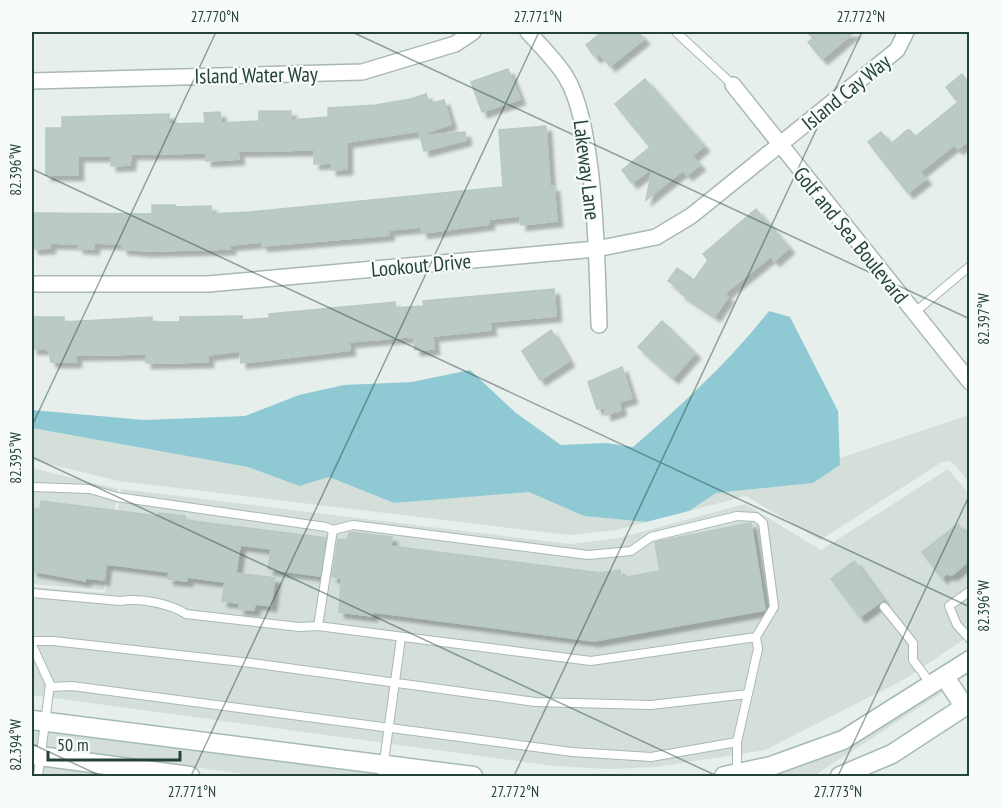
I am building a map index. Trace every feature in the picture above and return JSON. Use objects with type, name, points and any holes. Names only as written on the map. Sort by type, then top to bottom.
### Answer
[{"type":"main road","points":[[731,775],[771,766],[843,740],[969,660]]},
{"type":"main road","points":[[840,777],[892,754],[968,707],[938,681]]},
{"type":"main road","points":[[38,721],[382,771],[473,777]]},
{"type":"main road","points":[[36,755],[190,777]]},
{"type":"street","name":"Island Water Way","points":[[32,81],[362,72],[455,44],[473,32]]},
{"type":"street","name":"Lakeway Lane","points":[[528,32],[566,78],[578,107],[586,144],[596,249],[599,325]]},
{"type":"street","name":"Island Cay Way","points":[[780,146],[897,50],[906,32]]},
{"type":"street","name":"Golf and Sea Boulevard","points":[[733,85],[969,382]]},
{"type":"street","name":"Lookout Drive","points":[[32,284],[208,284],[596,249],[656,237],[691,216],[780,146]]},
{"type":"lane","points":[[676,32],[733,85]]},
{"type":"lane","points":[[914,313],[969,266]]},
{"type":"lane","points":[[32,487],[90,489],[117,497],[326,527],[333,530],[353,525],[588,555],[631,551],[651,537],[678,529],[738,516],[756,517],[764,523],[774,607],[772,614],[756,637],[758,649],[731,775]]},
{"type":"lane","points":[[318,626],[333,530]]},
{"type":"lane","points":[[969,591],[949,606],[957,625],[969,639]]},
{"type":"lane","points":[[32,593],[120,602],[129,600],[176,608],[186,614],[299,627],[318,626],[591,661],[756,637]]},
{"type":"lane","points":[[884,607],[913,644],[913,660],[938,681]]},
{"type":"lane","points":[[382,771],[401,638]]},
{"type":"lane","points":[[38,777],[36,755],[38,721],[50,687],[32,643],[179,654],[535,702],[593,706],[651,705],[747,694]]},
{"type":"lane","points":[[50,687],[72,686],[572,752],[651,757],[737,742]]},
{"type":"shaded area","points":[[969,415],[969,482],[954,464],[949,461],[942,462],[820,540],[746,496],[689,511],[716,493],[813,483],[840,465],[840,458]]},
{"type":"shaded area","points":[[32,428],[248,467],[298,486],[329,477],[394,503],[529,491],[584,516],[646,522],[617,530],[569,535],[119,481],[32,460]]},
{"type":"shaded area","points":[[32,468],[118,489],[104,590],[32,584]]},
{"type":"shaded area","points":[[948,469],[969,494],[969,636],[905,679],[765,750],[656,767],[610,769],[554,766],[32,695],[32,587],[105,593],[121,489],[570,544],[619,538],[745,504],[821,550]]},
{"type":"shaded area","points":[[942,690],[943,692],[815,775],[768,776],[847,749]]},
{"type":"shaded area","points":[[32,729],[394,776],[259,776],[32,745]]},
{"type":"shaded area","points":[[32,764],[83,772],[118,776],[32,776]]},
{"type":"water","points":[[769,311],[790,317],[838,411],[840,465],[813,483],[716,493],[689,511],[646,522],[584,516],[529,492],[394,503],[329,477],[299,486],[248,467],[32,428],[32,410],[144,420],[245,416],[299,395],[344,385],[412,382],[470,370],[516,413],[561,445],[606,443],[633,447],[738,348]]},
{"type":"building","points":[[602,32],[638,32],[644,39],[610,66],[600,54],[595,57],[586,45]]},
{"type":"building","points":[[807,32],[854,32],[822,59],[808,42],[813,38]]},
{"type":"building","points":[[508,69],[520,99],[482,112],[471,82]]},
{"type":"building","points":[[962,74],[969,84],[969,140],[958,149],[954,145],[920,172],[926,179],[908,193],[868,142],[881,132],[891,144],[907,130],[910,130],[915,137],[958,102],[946,87]]},
{"type":"building","points":[[645,79],[704,146],[692,156],[700,165],[687,175],[683,170],[646,200],[652,168],[632,183],[622,170],[650,147],[615,104]]},
{"type":"building","points":[[426,94],[429,104],[444,100],[451,124],[420,135],[419,131],[347,142],[347,169],[331,170],[331,163],[314,164],[314,150],[238,151],[239,159],[206,161],[206,153],[131,154],[130,165],[111,166],[111,156],[78,156],[78,175],[46,175],[46,128],[62,128],[62,117],[169,114],[169,124],[205,123],[204,113],[220,112],[221,123],[259,121],[259,111],[291,111],[291,120],[328,117],[328,108],[376,105]]},
{"type":"building","points":[[546,126],[550,187],[554,186],[557,221],[521,225],[520,216],[489,219],[489,224],[422,233],[421,227],[388,230],[389,235],[262,246],[262,242],[230,245],[230,249],[147,251],[122,249],[122,244],[94,243],[94,249],[78,248],[78,244],[50,243],[50,248],[34,249],[32,246],[32,213],[152,214],[152,205],[211,206],[211,214],[250,212],[503,187],[499,130]]},
{"type":"building","points":[[465,132],[466,140],[424,151],[420,136]]},
{"type":"building","points":[[756,209],[789,248],[774,261],[771,256],[724,294],[728,297],[715,316],[680,293],[682,290],[668,281],[677,268],[694,280],[708,260],[703,254]]},
{"type":"building","points":[[554,289],[556,316],[490,322],[491,330],[433,336],[434,349],[415,350],[414,338],[406,337],[349,342],[350,350],[241,363],[240,351],[208,355],[208,362],[146,363],[146,354],[76,355],[76,362],[51,362],[48,349],[32,349],[32,317],[64,317],[64,322],[152,317],[152,322],[180,322],[180,317],[242,316],[242,320],[269,318],[269,314],[395,302],[396,308],[424,306],[423,301]]},
{"type":"building","points":[[662,321],[695,353],[673,378],[638,347]]},
{"type":"building","points":[[551,330],[569,361],[540,380],[522,351]]},
{"type":"building","points":[[622,367],[632,398],[619,402],[621,410],[606,415],[604,407],[597,409],[588,382]]},
{"type":"building","points":[[41,501],[158,516],[159,513],[185,516],[185,520],[326,538],[320,576],[268,569],[271,549],[240,545],[236,573],[275,578],[271,606],[255,604],[254,610],[239,609],[239,603],[222,601],[225,582],[187,577],[187,581],[168,579],[169,572],[106,564],[104,580],[86,578],[85,581],[32,571],[32,508],[40,509]]},
{"type":"building","points":[[751,523],[765,610],[594,641],[373,612],[372,616],[339,612],[341,578],[332,577],[338,539],[346,540],[350,532],[392,537],[391,546],[601,573],[620,570],[621,578],[660,571],[655,542]]},
{"type":"building","points":[[958,524],[969,539],[969,561],[952,575],[946,574],[942,578],[922,552]]},
{"type":"building","points":[[854,561],[883,600],[860,617],[831,579]]}]
